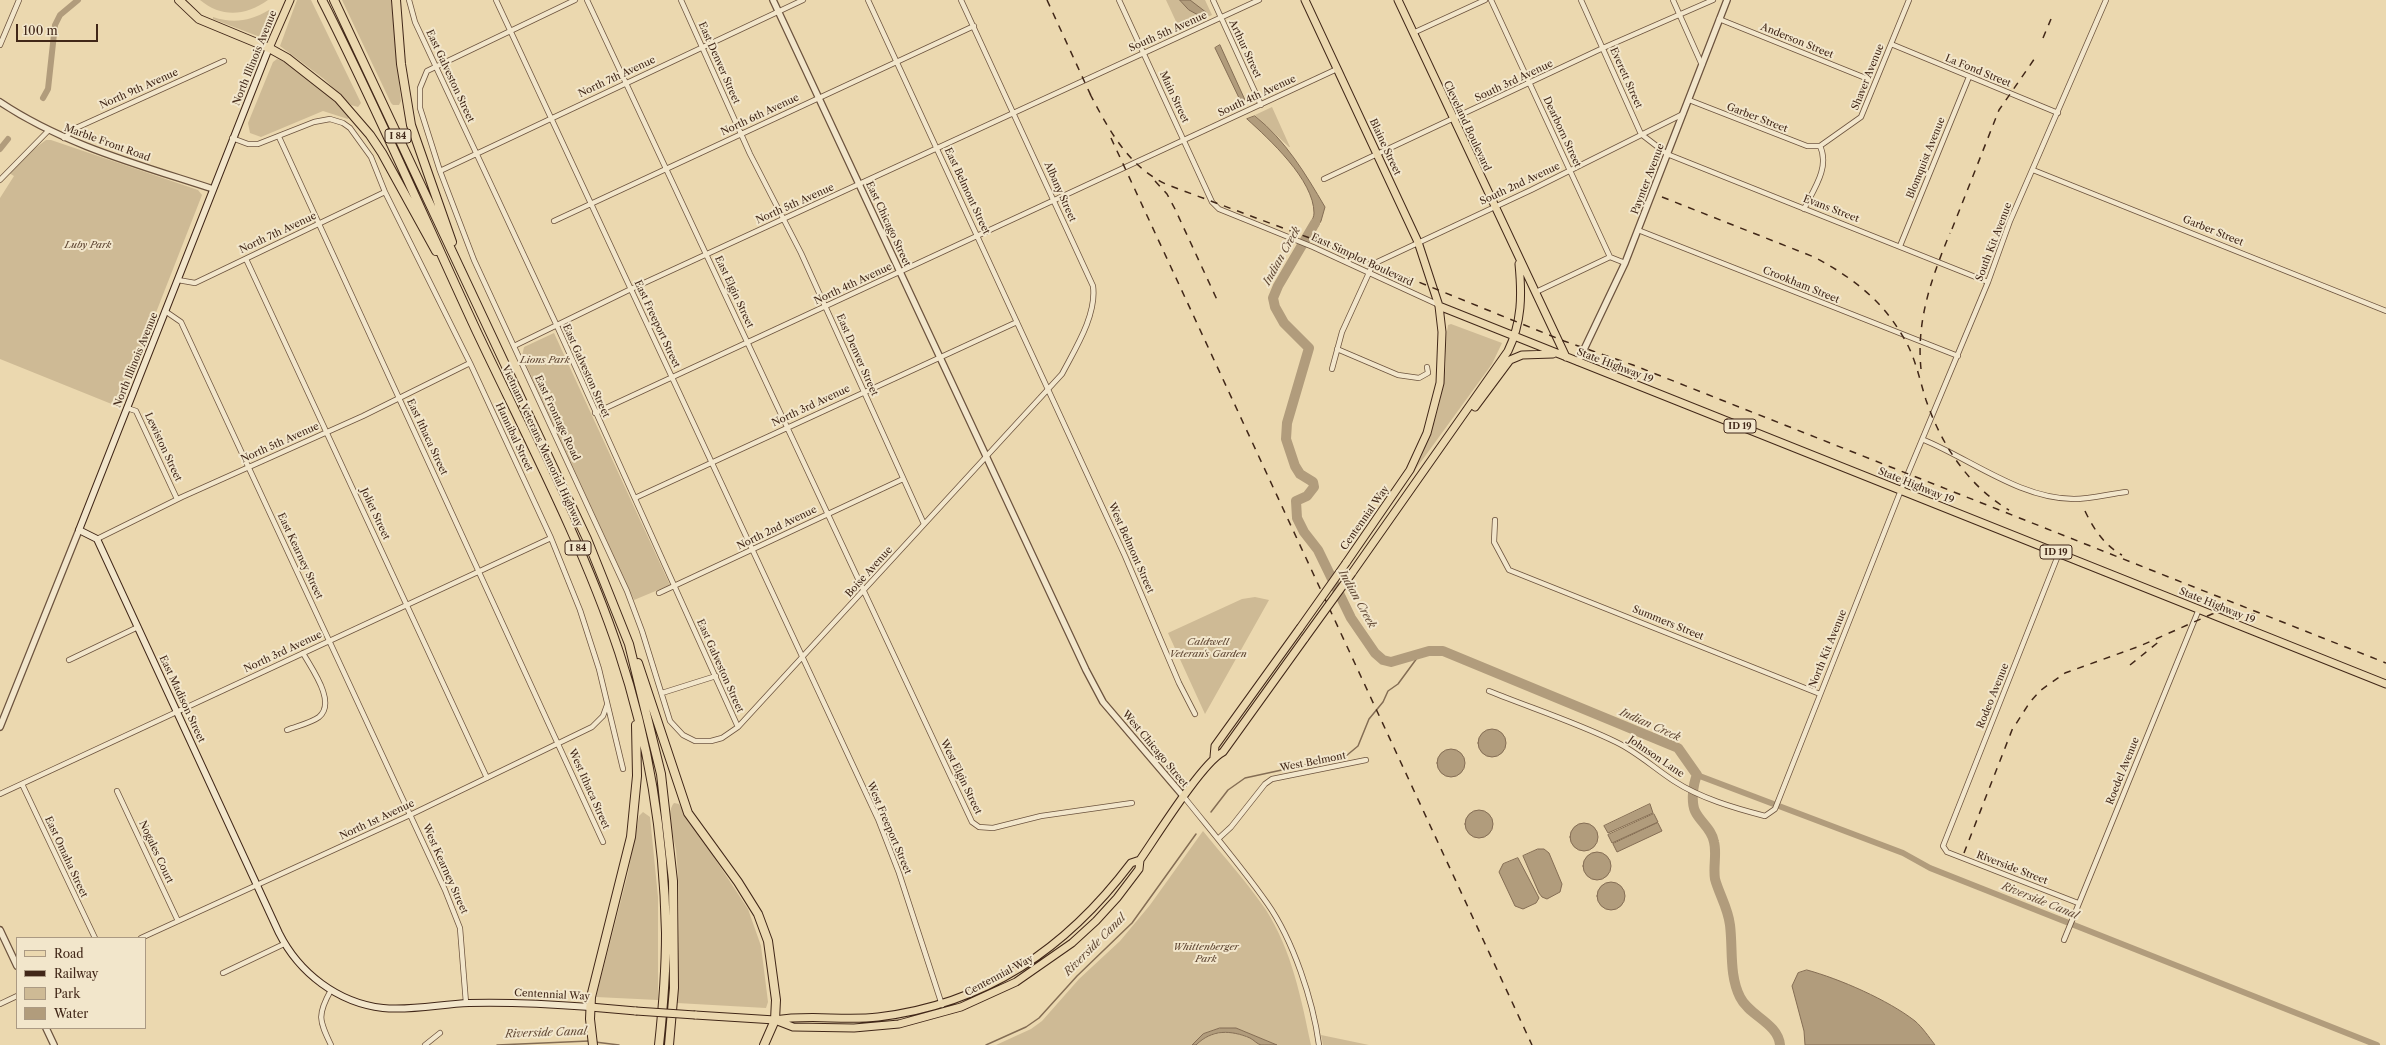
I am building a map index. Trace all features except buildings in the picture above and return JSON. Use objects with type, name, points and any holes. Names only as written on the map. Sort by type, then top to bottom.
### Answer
[{"type":"highway","points":[[179,0],[199,19],[269,48],[298,66],[323,85],[354,116],[382,153],[428,240],[446,264]]},
{"type":"highway","name":"Vietnam Veterans Memorial Highway","points":[[322,0],[366,86],[446,264],[583,558],[620,654],[636,712],[656,812],[664,883],[666,936],[659,1045]]},
{"type":"highway","name":"I 84","points":[[334,0],[587,538],[629,644],[660,774],[673,881],[674,988],[669,1045]]},
{"type":"highway","points":[[396,0],[402,71],[411,125],[462,271]]},
{"type":"highway","points":[[629,644],[640,667],[688,813],[738,882],[758,914],[768,940],[776,1000],[775,1020],[764,1045]]},
{"type":"highway","points":[[593,1045],[590,1007],[631,837],[637,776],[636,712]]},
{"type":"main road","name":"North Illinois Avenue","points":[[78,530],[166,311],[232,138],[290,0]]},
{"type":"main road","name":"Blaine Street","points":[[1305,0],[1418,242],[1439,306]]},
{"type":"main road","name":"Cleveland Boulevard","points":[[1398,0],[1494,207],[1566,357]]},
{"type":"main road","name":"Centennial Way","points":[[775,1020],[793,1027],[854,1028],[899,1024],[944,1013],[986,997],[1016,982],[1072,943],[1096,921],[1117,898],[1139,869],[1140,860],[1184,797],[1214,757],[1223,752],[1503,359],[1515,337],[1520,323],[1522,303],[1519,260]]},
{"type":"main road","name":"Centennial Way","points":[[1214,757],[1215,746],[1403,481],[1427,433],[1440,383],[1442,332],[1439,306]]},
{"type":"main road","name":"State Highway 19","points":[[1439,306],[1556,354],[2386,684]]},
{"type":"main road","points":[[1436,453],[1448,443],[1504,365],[1510,360],[1522,355],[1556,354]]},
{"type":"main road","points":[[78,530],[97,540]]},
{"type":"main road","name":"East Madison Street","points":[[97,540],[284,944]]},
{"type":"main road","name":"Centennial Way","points":[[284,944],[307,972],[331,990],[348,999],[384,1008],[530,1003],[775,1020],[793,1017],[852,1019],[878,1017],[916,1010],[941,1003],[1011,974],[1042,955],[1090,913],[1131,863],[1140,860]]},
{"type":"street","points":[[0,45],[19,0]]},
{"type":"street","name":"East Galveston Street","points":[[409,0],[411,14],[557,326],[738,727]]},
{"type":"street","name":"East Freeport Street","points":[[496,0],[802,656]]},
{"type":"street","points":[[436,67],[575,0]]},
{"type":"street","name":"East Elgin Street","points":[[587,0],[863,591]]},
{"type":"street","name":"East Denver Street","points":[[681,0],[741,134],[826,306],[924,524]]},
{"type":"street","name":"East Chicago Street","points":[[773,0],[986,456]]},
{"type":"street","name":"North 7th Avenue","points":[[440,171],[626,82],[803,0]]},
{"type":"street","name":"East Belmont Street","points":[[868,0],[1048,390]]},
{"type":"street","name":"Albany Street","points":[[961,0],[1055,200],[1093,286],[1094,295],[1089,317],[1073,354],[1062,374],[1048,390]]},
{"type":"street","name":"Main Street","points":[[1119,0],[1212,202]]},
{"type":"street","name":"Arthur Street","points":[[1213,0],[1261,104]]},
{"type":"street","name":"South 5th Avenue","points":[[1084,81],[1259,0]]},
{"type":"street","points":[[1413,34],[1484,0]]},
{"type":"street","name":"Dearborn Street","points":[[1491,0],[1610,256]]},
{"type":"street","name":"Everett Street","points":[[1581,0],[1641,134],[1667,154]]},
{"type":"street","points":[[1673,0],[1702,65]]},
{"type":"street","name":"South 3rd Avenue","points":[[1324,179],[1530,84],[1603,48],[1713,0]]},
{"type":"street","name":"Paynter Avenue","points":[[1578,362],[1625,263],[1727,0]]},
{"type":"street","name":"Shaver Avenue","points":[[1820,146],[1861,117],[1909,0]]},
{"type":"street","name":"South Kit Avenue","points":[[1901,490],[1924,440],[1988,282],[2010,221],[2106,0]]},
{"type":"street","name":"Anderson Street","points":[[1720,20],[1868,79]]},
{"type":"street","name":"North 6th Avenue","points":[[554,221],[974,26]]},
{"type":"street","name":"La Fond Street","points":[[1891,44],[2058,113]]},
{"type":"street","name":"North 9th Avenue","points":[[64,138],[76,128],[224,61]]},
{"type":"street","name":"East Frontage Road","points":[[436,67],[427,71],[424,76],[420,88],[420,108],[440,171],[474,260],[627,591],[670,721],[683,735],[690,738]]},
{"type":"street","name":"South 4th Avenue","points":[[1184,140],[1337,69]]},
{"type":"street","name":"Blomquist Avenue","points":[[1900,246],[1969,77]]},
{"type":"street","name":"North 5th Avenue","points":[[514,346],[706,254],[860,185],[1084,81]]},
{"type":"street","name":"Garber Street","points":[[1689,100],[1807,146],[1820,146]]},
{"type":"street","name":"Marble Front Road","points":[[0,102],[48,131],[64,138],[213,189]]},
{"type":"street","name":"South 2nd Avenue","points":[[1367,272],[1373,264],[1571,170],[1683,114]]},
{"type":"street","name":"Hannibal Street","points":[[279,137],[322,119],[337,121],[350,128],[371,157],[386,192],[470,363],[551,538],[580,610],[607,704],[623,769]]},
{"type":"street","points":[[0,180],[17,160],[48,131]]},
{"type":"street","points":[[232,138],[248,144],[258,144],[279,137]]},
{"type":"street","name":"East Ithaca Street","points":[[279,137],[559,743]]},
{"type":"street","name":"North 4th Avenue","points":[[596,413],[1184,140]]},
{"type":"street","points":[[1804,209],[1821,175],[1824,155],[1820,146]]},
{"type":"street","name":"Evans Street","points":[[1667,154],[1988,282]]},
{"type":"street","name":"Garber Street","points":[[2033,170],[2386,311]]},
{"type":"street","name":"North 7th Avenue","points":[[178,280],[195,283],[386,192]]},
{"type":"street","name":"East Simplot Boulevard","points":[[1212,202],[1219,210],[1314,247],[1439,306]]},
{"type":"street","name":"Crookham Street","points":[[1638,230],[1958,356]]},
{"type":"street","points":[[1536,292],[1610,256],[1625,263]]},
{"type":"street","name":"Joliet Street","points":[[246,259],[487,778]]},
{"type":"street","points":[[1332,369],[1342,332],[1367,272]]},
{"type":"street","name":"East Kearney Street","points":[[166,311],[181,322],[410,815]]},
{"type":"street","name":"North 3rd Avenue","points":[[635,498],[786,427],[1017,322]]},
{"type":"street","points":[[1337,349],[1398,374],[1419,378],[1428,373],[1427,366]]},
{"type":"street","name":"North 5th Avenue","points":[[97,540],[177,500],[327,432],[470,363]]},
{"type":"street","name":"Boise Avenue","points":[[690,738],[695,741],[711,741],[722,738],[738,727],[1048,390]]},
{"type":"street","name":"West Belmont Street","points":[[1048,390],[1125,556],[1179,683],[1195,714]]},
{"type":"street","name":"Lewiston Street","points":[[127,408],[136,411],[177,500]]},
{"type":"street","points":[[1924,440],[1949,450],[2017,486],[2056,498],[2075,499],[2126,492]]},
{"type":"street","name":"West Chicago Street","points":[[986,456],[1103,702],[1184,797],[1267,903],[1287,939],[1303,978],[1319,1045]]},
{"type":"street","name":"North 2nd Avenue","points":[[659,593],[903,479]]},
{"type":"street","name":"North Kit Avenue","points":[[1770,814],[1775,809],[1901,490]]},
{"type":"street","name":"Summers Street","points":[[1495,520],[1494,542],[1509,570],[1820,694]]},
{"type":"street","name":"North Illinois Avenue","points":[[0,726],[78,530]]},
{"type":"street","name":"North 3rd Avenue","points":[[22,784],[551,538]]},
{"type":"street","name":"Rodeo Avenue","points":[[1943,846],[2059,553]]},
{"type":"street","name":"West Elgin Street","points":[[863,591],[972,822],[979,827],[993,828],[1041,816],[1132,803]]},
{"type":"street","name":"Roedel Avenue","points":[[2064,940],[2199,609]]},
{"type":"street","points":[[68,660],[138,627]]},
{"type":"street","points":[[287,730],[319,716],[326,704],[325,694],[303,653]]},
{"type":"street","name":"West Freeport Street","points":[[802,656],[892,854],[944,1013]]},
{"type":"street","points":[[662,693],[716,676]]},
{"type":"street","name":"Johnson Lane","points":[[1489,690],[1617,742],[1687,788],[1739,809],[1765,816],[1770,814]]},
{"type":"street","name":"North 1st Avenue","points":[[143,937],[410,815],[592,727],[603,716],[607,704]]},
{"type":"street","name":"West Ithaca Street","points":[[559,743],[603,842]]},
{"type":"street","name":"West Belmont","points":[[1218,839],[1231,827],[1265,784],[1272,779],[1366,760]]},
{"type":"street","points":[[0,794],[22,784]]},
{"type":"street","name":"East Omaha Street","points":[[22,784],[52,852],[94,937]]},
{"type":"street","name":"Nogales Court","points":[[117,791],[178,921]]},
{"type":"street","name":"West Kearney Street","points":[[410,815],[460,928],[466,1004]]},
{"type":"street","name":"Riverside Street","points":[[1943,846],[1947,852],[2078,903]]},
{"type":"street","points":[[0,930],[16,964]]},
{"type":"street","points":[[223,972],[284,944]]},
{"type":"street","points":[[330,1045],[320,1019],[321,1009],[331,990]]},
{"type":"street","points":[[0,1004],[16,996]]},
{"type":"street","points":[[46,1029],[54,1045]]},
{"type":"street","points":[[425,1045],[440,1032]]},
{"type":"green space","points":[[200,0],[268,0],[251,9],[234,13],[217,10]]},
{"type":"green space","points":[[297,0],[311,0],[361,103],[358,107],[351,105],[324,79],[280,46]]},
{"type":"green space","points":[[342,0],[391,0],[401,101],[399,105],[393,105],[391,103]]},
{"type":"green space","points":[[1166,0],[1205,0],[1212,15],[1180,30]]},
{"type":"green space","points":[[269,10],[271,12],[262,36],[260,37],[213,19],[213,17],[235,21],[242,20],[255,17]]},
{"type":"green space","points":[[277,59],[284,61],[319,86],[350,116],[348,119],[323,111],[261,137],[250,133],[248,123],[273,62]]},
{"type":"green space","points":[[1272,107],[1290,147],[1255,115]]},
{"type":"green space","name":"Luby Park","points":[[46,140],[51,140],[198,190],[202,195],[119,407],[0,359],[0,198],[14,176],[9,173],[30,152]]},
{"type":"green space","points":[[1451,324],[1502,343],[1492,364],[1415,470],[1430,435],[1441,399],[1446,367],[1447,331],[1448,325]]},
{"type":"green space","name":"Lions Park","points":[[554,333],[670,585],[634,600],[522,356],[524,347]]},
{"type":"green space","name":"Caldwell Veteran's Garden","points":[[1255,597],[1269,600],[1205,714],[1168,633],[1242,599]]},
{"type":"green space","points":[[674,803],[679,804],[748,909],[761,946],[768,1002],[766,1008],[677,1003],[679,888],[676,850],[670,819],[671,807]]},
{"type":"green space","points":[[643,812],[650,817],[658,897],[658,1000],[596,997],[628,873],[639,816]]},
{"type":"green space","name":"Whittenberger Park","points":[[1203,831],[1251,890],[1266,910],[1275,926],[1289,958],[1311,1045],[1277,1045],[1236,1028],[1220,1028],[1203,1034],[1192,1045],[996,1045],[1031,1029],[1042,1021],[1079,979],[1120,941],[1150,905]]},
{"type":"green space","points":[[1232,1032],[1252,1039],[1261,1045],[1196,1045],[1204,1038],[1212,1035]]},
{"type":"green space","points":[[1321,1035],[1369,1045],[1323,1045]]},
{"type":"water","points":[[1180,0],[1190,0],[1207,13],[1200,16],[1189,10]]},
{"type":"water","points":[[1220,45],[1245,100],[1241,102],[1215,48]]},
{"type":"water","points":[[1255,116],[1276,136],[1294,158],[1325,207],[1321,221],[1312,236],[1306,233],[1314,213],[1312,200],[1307,187],[1289,161],[1267,137],[1247,119]]},
{"type":"water","points":[[1492,729],[1502,733],[1506,743],[1502,753],[1492,757],[1482,753],[1478,743],[1482,733]]},
{"type":"water","points":[[1451,749],[1461,753],[1465,763],[1461,773],[1451,777],[1441,773],[1437,763],[1441,753]]},
{"type":"water","points":[[1650,804],[1653,813],[1608,833],[1604,826]]},
{"type":"water","points":[[1479,810],[1489,814],[1493,824],[1489,834],[1479,838],[1469,834],[1465,824],[1469,814]]},
{"type":"water","points":[[1654,814],[1658,822],[1612,843],[1608,835]]},
{"type":"water","points":[[1584,823],[1594,827],[1598,837],[1594,847],[1584,851],[1574,847],[1570,837],[1574,827]]},
{"type":"water","points":[[1658,823],[1662,831],[1617,852],[1613,844]]},
{"type":"water","points":[[1538,849],[1544,849],[1549,853],[1562,884],[1560,892],[1547,899],[1542,897],[1539,893],[1523,856]]},
{"type":"water","points":[[1597,852],[1607,856],[1611,866],[1607,876],[1597,880],[1587,876],[1583,866],[1587,856]]},
{"type":"water","points":[[1518,858],[1539,898],[1536,903],[1523,909],[1515,906],[1499,872],[1503,864]]},
{"type":"water","points":[[1611,882],[1621,886],[1625,896],[1621,906],[1611,910],[1601,906],[1597,896],[1601,886]]},
{"type":"water","points":[[1807,970],[1849,985],[1891,1005],[1915,1021],[1935,1045],[1805,1045],[1804,1031],[1792,986],[1798,973]]},
{"type":"water","points":[[1220,1028],[1236,1028],[1277,1045],[1261,1045],[1243,1035],[1222,1032],[1209,1036],[1196,1045],[1192,1045],[1203,1034]]},
{"type":"waterway","points":[[43,98],[48,89],[55,25],[60,15],[78,0]]},
{"type":"waterway","points":[[0,149],[8,139]]},
{"type":"waterway","name":"Indian Creek","points":[[1315,223],[1278,286],[1273,298],[1275,307],[1284,323],[1309,348],[1287,423],[1286,439],[1295,466],[1300,474],[1313,482],[1314,487],[1307,496],[1296,501],[1297,518],[1304,532],[1318,550],[1351,618],[1375,653],[1383,660],[1391,662],[1429,651],[1443,651],[1678,748],[1697,775],[1693,793],[1695,811],[1713,837],[1715,851],[1715,879],[1729,919],[1734,980],[1737,989],[1744,1004],[1774,1031],[1778,1037],[1780,1045]]},
{"type":"waterway","name":"Riverside Canal","points":[[1211,812],[1228,790],[1245,778],[1346,756],[1358,746],[1369,719],[1383,702],[1388,691],[1398,684],[1420,654]]},
{"type":"waterway","name":"Riverside Canal","points":[[1697,775],[1903,853],[1930,868],[2377,1045]]},
{"type":"waterway","name":"Riverside Canal","points":[[986,1045],[1026,1027],[1039,1018],[1077,976],[1132,923],[1196,834]]},
{"type":"waterway","name":"Riverside Canal","points":[[497,1045],[589,1041]]},
{"type":"waterway","name":"Riverside Canal","points":[[595,1042],[619,1045]]},
{"type":"railway","points":[[1047,0],[1092,98]]},
{"type":"railway","points":[[2043,38],[2051,19]]},
{"type":"railway","points":[[1952,229],[1999,110],[2035,58]]},
{"type":"railway","points":[[1090,94],[1113,134],[1131,158],[1154,178],[1168,185],[1315,240],[1564,341],[1633,365],[2386,663]]},
{"type":"railway","points":[[1111,138],[1532,1045]]},
{"type":"railway","points":[[1155,181],[1167,194],[1175,209],[1219,304]]},
{"type":"railway","points":[[1662,197],[1814,257],[1840,272],[1864,290],[1894,322],[1906,343],[1913,359],[1932,416],[1948,448],[1981,489],[2009,510]]},
{"type":"railway","points":[[1921,369],[1920,351],[1923,316],[1937,266],[1950,233]]},
{"type":"railway","points":[[2085,511],[2104,541],[2122,555]]},
{"type":"railway","points":[[1964,853],[2012,730],[2030,702],[2041,690],[2065,673],[2140,646],[2212,614],[2230,612],[2255,614]]},
{"type":"railway","points":[[2130,665],[2161,640]]}]
